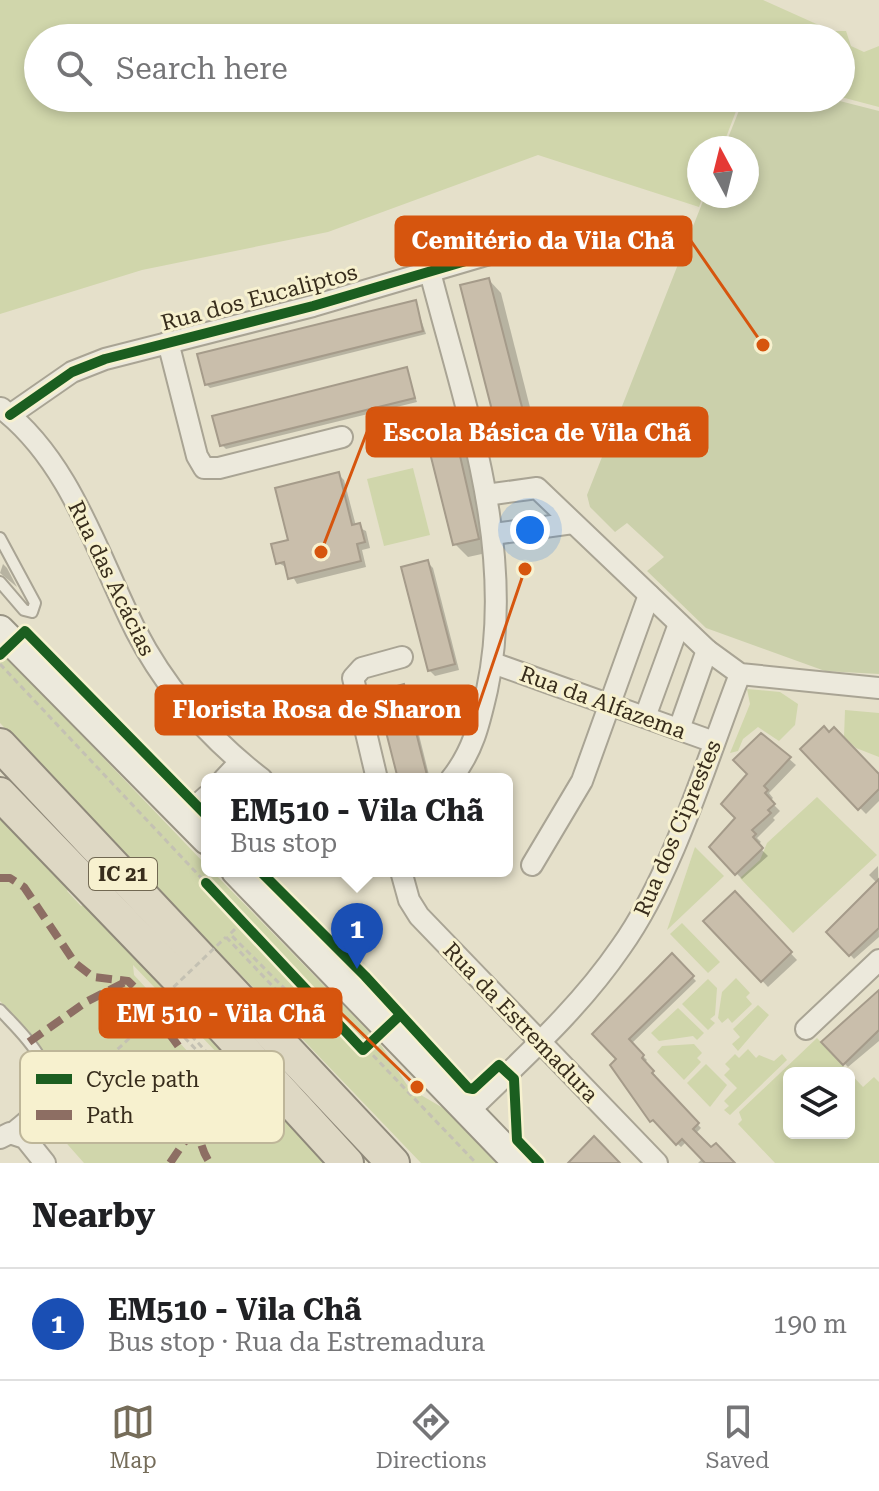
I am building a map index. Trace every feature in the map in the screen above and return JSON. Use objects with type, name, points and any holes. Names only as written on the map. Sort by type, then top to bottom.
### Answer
[{"type":"highway","name":"IC 21","points":[[0,745],[393,1163]]},
{"type":"highway","name":"IC 21","points":[[0,794],[244,1051]]},
{"type":"highway","name":"IC 21","points":[[284,1094],[347,1163]]},
{"type":"main road","points":[[3,648],[201,834]]},
{"type":"main road","points":[[242,877],[518,1163]]},
{"type":"street","name":"Rua dos Eucaliptos","points":[[5,411],[80,368],[530,242]]},
{"type":"street","points":[[430,272],[494,534],[497,624],[493,663],[476,740],[455,773]]},
{"type":"street","points":[[168,342],[197,456],[204,468],[342,437]]},
{"type":"street","name":"Rua das Acácias","points":[[5,411],[57,468],[154,662],[192,713],[254,773]]},
{"type":"street","points":[[486,495],[537,488],[707,650],[740,674],[879,688]]},
{"type":"street","points":[[494,534],[573,523]]},
{"type":"street","points":[[532,865],[582,781],[649,595]]},
{"type":"street","points":[[645,717],[679,624]]},
{"type":"street","points":[[679,729],[707,650]]},
{"type":"street","points":[[376,773],[353,678],[362,668],[402,657]]},
{"type":"street","name":"Rua da Alfazema","points":[[493,663],[714,742]]},
{"type":"street","name":"Rua dos Ciprestes","points":[[468,1112],[540,1042],[601,976],[633,930],[656,888],[740,674]]},
{"type":"street","points":[[230,773],[240,762]]},
{"type":"street","points":[[184,817],[201,801]]},
{"type":"street","name":"Rua da Estremadura","points":[[403,877],[409,900],[419,916],[657,1163]]},
{"type":"street","points":[[806,1029],[879,960]]},
{"type":"street","points":[[0,1138],[10,1133],[20,1136]]},
{"type":"street","points":[[29,1143],[45,1163]]},
{"type":"lane","points":[[0,538],[35,603],[32,612],[24,610],[0,582]]},
{"type":"lane","points":[[0,1010],[36,1051]]},
{"type":"lane","points":[[0,1138],[20,1120]]},
{"type":"path","points":[[3,648],[215,893]]},
{"type":"path","points":[[206,1051],[159,1001],[226,937],[282,996],[287,991],[230,934],[244,927],[232,913]]},
{"type":"path","points":[[114,1051],[154,1014],[155,1007],[197,1051]]},
{"type":"path","points":[[387,1027],[362,1047],[476,1163]]},
{"type":"green space","points":[[0,0],[763,0],[816,24],[24,24],[24,112],[736,112],[727,136],[687,136],[687,203],[538,155],[328,232],[142,270],[0,314]]},
{"type":"green space","points":[[879,46],[879,107],[855,101],[855,48],[864,52]]},
{"type":"green space","points":[[855,105],[879,111],[879,674],[825,671],[706,628],[647,571],[664,557],[627,523],[615,532],[590,507],[587,495],[700,208],[759,208],[759,136],[729,136],[738,112],[855,112]]},
{"type":"green space","points":[[413,468],[430,535],[384,546],[367,479]]},
{"type":"green space","points":[[0,650],[201,860],[201,877],[218,877],[379,1042],[409,1088],[443,1108],[496,1163],[421,1163],[0,723]]},
{"type":"green space","points":[[747,689],[780,692],[798,704],[795,725],[779,741],[758,727],[743,739],[738,751],[730,753],[750,704]]},
{"type":"green space","points":[[845,710],[879,713],[879,757],[856,748],[844,737]]},
{"type":"green space","points":[[817,797],[877,855],[793,933],[740,878],[760,860],[767,843]]},
{"type":"green space","points":[[0,812],[71,887],[67,891],[81,906],[87,903],[230,1051],[215,1051],[133,965],[134,975],[158,1001],[154,1005],[187,1051],[42,1051],[0,1001]]},
{"type":"green space","points":[[695,847],[724,876],[667,930]]},
{"type":"green space","points":[[682,923],[720,962],[708,973],[670,934]]},
{"type":"green space","points":[[736,978],[750,993],[746,997],[752,1004],[732,1023],[728,1018],[722,1023],[718,1018],[722,992]]},
{"type":"green space","points":[[708,979],[717,988],[715,1015],[710,1019],[715,1023],[708,1030],[682,1004]]},
{"type":"green space","points":[[758,1005],[769,1015],[738,1051],[732,1044],[740,1037],[733,1029]]},
{"type":"green space","points":[[678,1008],[704,1033],[697,1040],[693,1036],[659,1041],[651,1033]]},
{"type":"green space","points":[[817,1038],[844,1067],[786,1067]]},
{"type":"green space","points":[[694,1044],[702,1053],[697,1058],[701,1062],[684,1080],[657,1052],[662,1046]]},
{"type":"green space","points":[[748,1049],[756,1058],[759,1055],[774,1061],[782,1054],[787,1060],[730,1115],[724,1110],[729,1106],[724,1101],[737,1088],[724,1075],[730,1069],[725,1064],[735,1054],[739,1058]]},
{"type":"green space","points":[[706,1064],[727,1085],[710,1107],[687,1083]]},
{"type":"green space","points":[[783,1070],[783,1139],[855,1139],[855,1078],[863,1087],[874,1077],[879,1082],[879,1163],[775,1163],[738,1124],[742,1120],[739,1112]]},
{"type":"green space","points":[[284,1106],[339,1163],[84,1163],[66,1143],[284,1143]]},
{"type":"building","points":[[489,278],[524,415],[495,422],[460,285]]},
{"type":"building","points":[[416,300],[423,331],[205,385],[197,354]]},
{"type":"building","points":[[407,367],[415,398],[220,446],[212,416]]},
{"type":"building","points":[[455,434],[479,539],[453,545],[427,441]]},
{"type":"building","points":[[339,472],[352,525],[360,523],[365,542],[357,544],[361,561],[288,579],[284,562],[276,564],[271,544],[288,540],[275,488]]},
{"type":"building","points":[[428,560],[455,664],[428,671],[401,567]]},
{"type":"building","points":[[404,684],[426,773],[396,773],[376,692]]},
{"type":"building","points":[[824,726],[829,732],[834,727],[879,774],[879,789],[858,810],[800,749]]},
{"type":"building","points":[[761,733],[791,757],[764,786],[768,790],[765,793],[775,804],[768,810],[771,813],[752,830],[756,834],[753,837],[763,848],[735,875],[709,847],[735,818],[721,804],[747,774],[733,760]]},
{"type":"building","points":[[879,879],[879,928],[849,956],[826,932]]},
{"type":"building","points":[[735,891],[792,952],[761,982],[703,921]]},
{"type":"building","points":[[672,953],[694,976],[629,1039],[644,1055],[642,1058],[654,1071],[652,1073],[699,1123],[693,1129],[711,1147],[716,1143],[735,1163],[705,1163],[682,1139],[676,1145],[653,1120],[650,1122],[610,1065],[616,1059],[592,1034]]},
{"type":"building","points":[[879,990],[879,1030],[843,1065],[821,1042]]},
{"type":"building","points":[[594,1136],[620,1163],[568,1163]]},
{"type":"marked path","points":[[0,878],[10,878],[24,887],[75,963],[93,977],[128,981],[155,1007]]},
{"type":"marked path","points":[[29,1042],[86,1002],[127,981]]},
{"type":"marked path","points":[[154,1014],[181,1051]]},
{"type":"marked path","points":[[170,1163],[184,1143]]},
{"type":"marked path","points":[[201,1143],[210,1163]]},
{"type":"cycle path","points":[[10,415],[72,372],[105,359],[313,306],[530,242]]},
{"type":"cycle path","points":[[0,655],[25,631],[201,810]]},
{"type":"cycle path","points":[[266,877],[365,976],[468,1088],[473,1089],[499,1065],[514,1079],[517,1140],[539,1163]]},
{"type":"cycle path","points":[[206,883],[363,1050],[399,1016]]},
{"type":"place","name":"Cemitério da Vila Chã","points":[[763,345]]},
{"type":"place","name":"Escola Básica de Vila Chã","points":[[321,552]]},
{"type":"place","name":"Florista Rosa de Sharon","points":[[525,569]]},
{"type":"place","name":"EM510 - Vila Chã","points":[[357,969]]},
{"type":"place","name":"EM 510 - Vila Chã","points":[[417,1087]]}]
